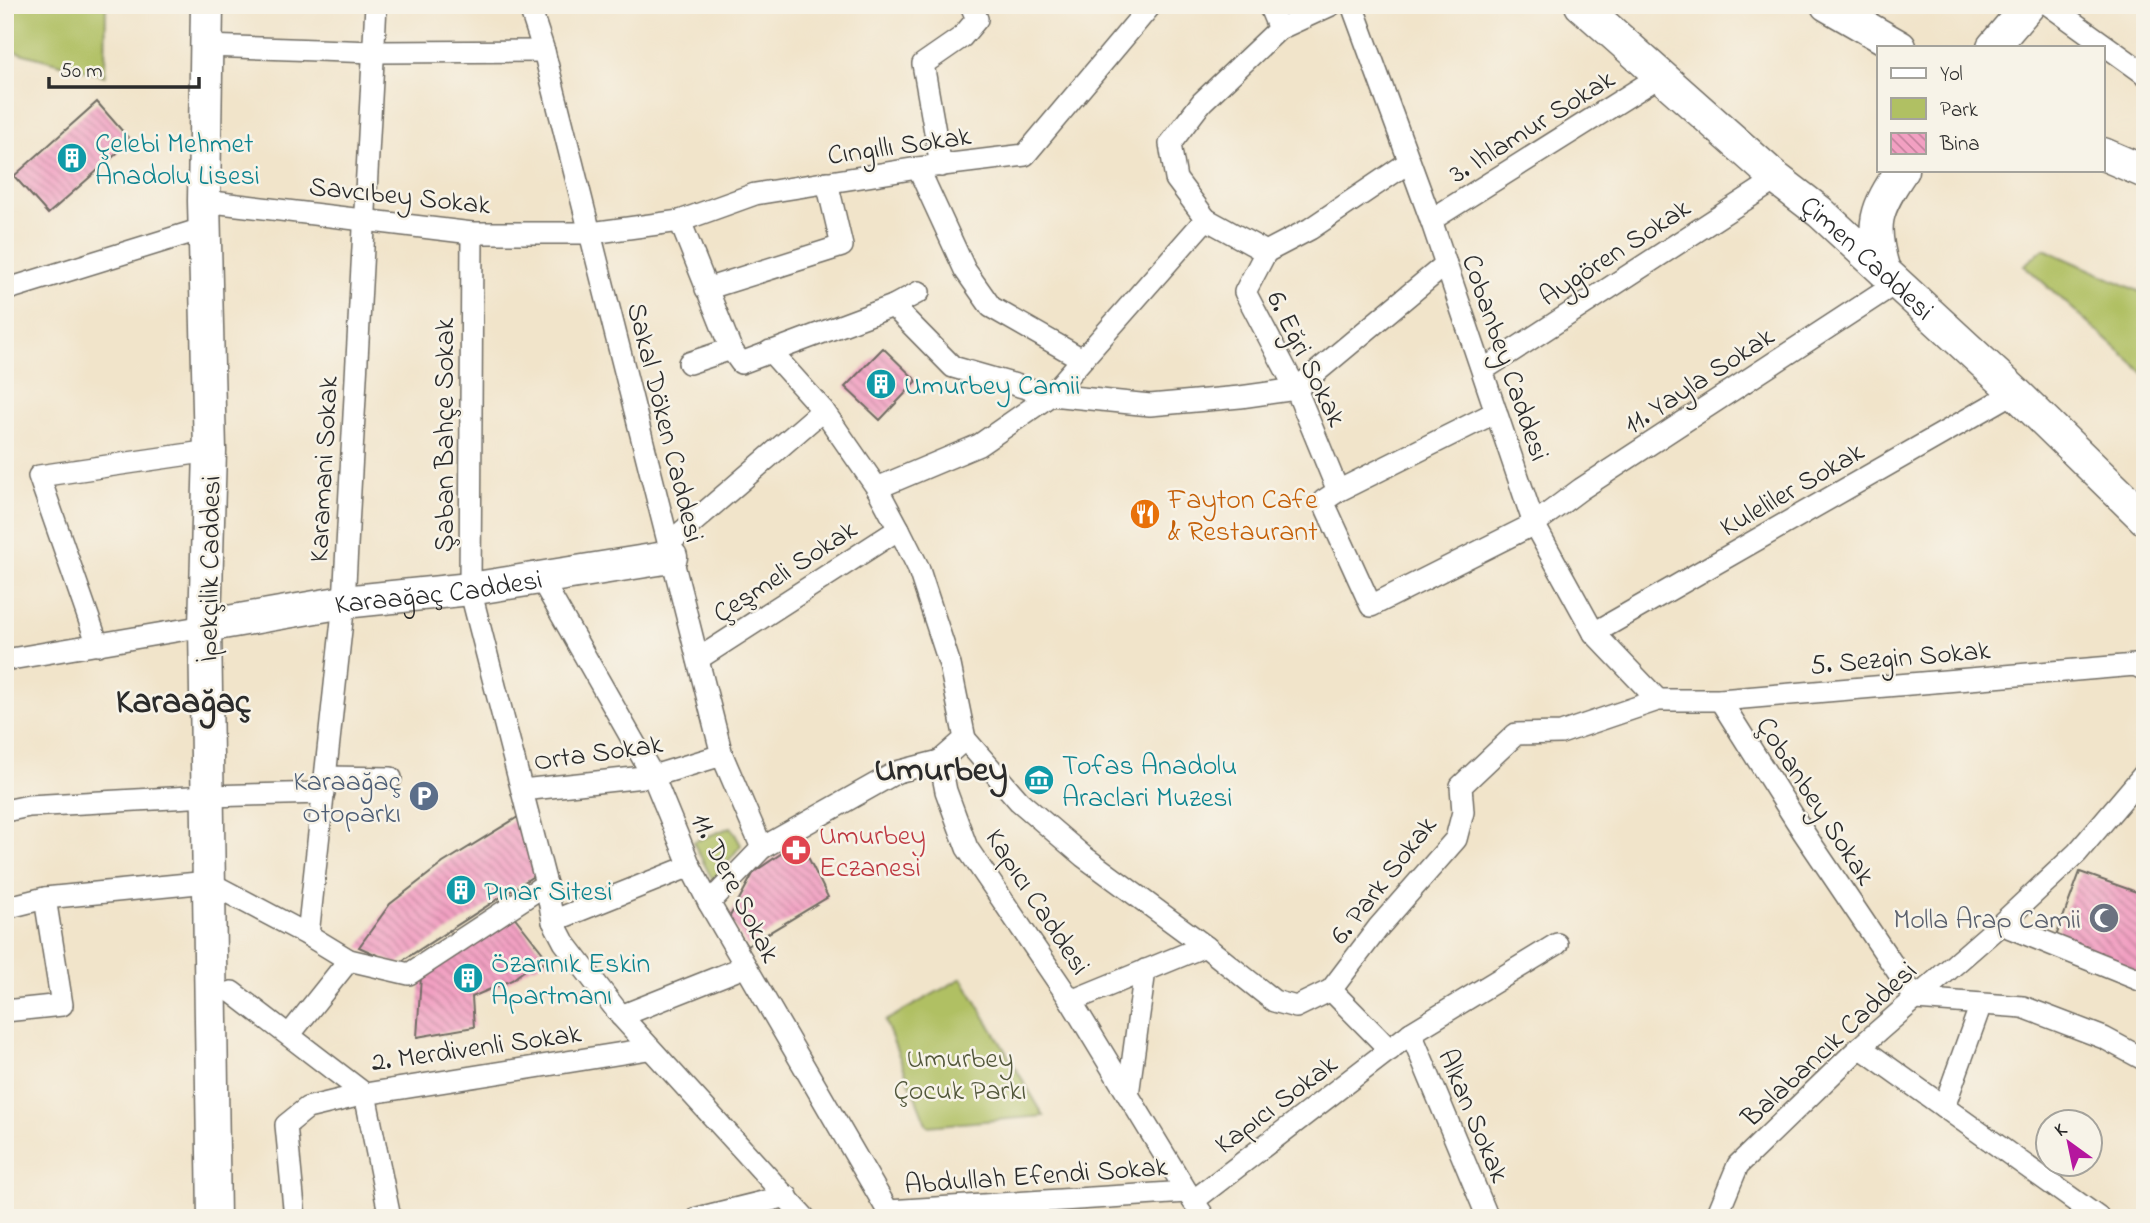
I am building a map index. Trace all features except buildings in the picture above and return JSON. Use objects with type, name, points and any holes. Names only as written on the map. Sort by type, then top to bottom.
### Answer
[{"type":"main road","name":"İpekçilik Caddesi","points":[[207,5],[205,215],[210,451],[205,626],[214,1218]]},
{"type":"main road","name":"Çimen Caddesi","points":[[1581,5],[1777,179],[1820,212],[2015,392],[2145,519]]},
{"type":"main road","points":[[1827,5],[1859,13],[1898,46]]},
{"type":"main road","points":[[1994,46],[2029,5]]},
{"type":"main road","points":[[2104,154],[2145,172]]},
{"type":"main road","points":[[1890,277],[1877,248],[1875,223],[1884,196],[1901,172]]},
{"type":"main road","points":[[1820,212],[1842,213],[1866,206],[1884,196]]},
{"type":"main road","name":"Karaağaç Caddesi","points":[[205,626],[344,602],[470,589],[670,550]]},
{"type":"street","name":"Karamani Sokak","points":[[308,935],[344,602],[376,5]]},
{"type":"street","name":"Sakal Döken Caddesi","points":[[529,5],[544,51],[591,233],[722,755],[762,848]]},
{"type":"street","points":[[941,166],[923,64],[962,37],[977,19],[971,5]]},
{"type":"street","name":"Cıngıllı Sokak","points":[[591,233],[680,221],[755,194],[1025,155],[1151,5]]},
{"type":"street","points":[[1269,5],[1279,29]]},
{"type":"street","points":[[1331,5],[1279,29],[1202,102],[1170,144],[1177,179],[1206,219],[1266,252],[1310,229],[1409,162]]},
{"type":"street","name":"Cobanbey Caddesi","points":[[1352,5],[1431,220],[1534,524],[1594,633],[1658,700]]},
{"type":"street","points":[[2049,5],[2145,74]]},
{"type":"street","points":[[206,46],[374,52],[544,51]]},
{"type":"street","name":"3. Ihlamur Sokak","points":[[1431,220],[1660,76]]},
{"type":"street","points":[[918,169],[965,270],[991,307],[1082,359]]},
{"type":"street","name":"Aygören Sokak","points":[[1483,370],[1777,179]]},
{"type":"street","points":[[706,289],[842,246],[827,182]]},
{"type":"street","points":[[5,290],[205,215]]},
{"type":"street","name":"Savcıbey Sokak","points":[[205,215],[363,218],[471,233],[591,233]]},
{"type":"street","points":[[877,488],[979,445],[1051,395],[1206,219]]},
{"type":"street","points":[[680,221],[706,289],[732,349],[741,363],[893,306],[919,292]]},
{"type":"street","name":"Şaban Bahçe Sokak","points":[[471,233],[470,589],[554,921],[564,942],[648,1049],[805,1218]]},
{"type":"street","name":"6. Eğri Sokak","points":[[1266,252],[1245,292],[1296,389],[1338,491]]},
{"type":"street","points":[[893,306],[953,367],[1051,395],[1150,405],[1296,389],[1446,264]]},
{"type":"street","name":"11. Yayla Sokak","points":[[1338,491],[1323,501],[1371,606],[1534,524],[1890,277]]},
{"type":"street","points":[[689,363],[732,349]]},
{"type":"street","points":[[709,904],[762,848],[897,772],[940,761],[965,739],[950,665],[918,568],[900,529],[877,488],[823,410],[770,351]]},
{"type":"street","name":"Kuleliler Sokak","points":[[1594,633],[2015,392]]},
{"type":"street","points":[[670,550],[823,410]]},
{"type":"street","points":[[1338,491],[1496,412]]},
{"type":"street","points":[[98,645],[39,476],[210,451]]},
{"type":"street","name":"Çeşmeli Sokak","points":[[698,659],[900,529]]},
{"type":"street","name":"11. Dere Sokak","points":[[540,577],[653,776],[690,866],[709,904],[890,1214]]},
{"type":"street","points":[[5,660],[205,626]]},
{"type":"street","name":"5. Sezgin Sokak","points":[[1658,700],[1720,700],[2135,665],[2145,670]]},
{"type":"street","name":"6. Park Sokak","points":[[965,739],[1019,801],[1083,856],[1205,946],[1273,1001],[1296,1007],[1331,990],[1378,928],[1456,839],[1463,812],[1461,786],[1516,734],[1561,733],[1658,700]]},
{"type":"street","name":"Çobanbey Sokak","points":[[1720,700],[1804,833],[1916,999]]},
{"type":"street","name":"Orta Sokak","points":[[522,790],[653,776],[722,755]]},
{"type":"street","name":"Kapıcı Caddesi","points":[[940,761],[946,791],[967,848],[1071,1001],[1195,1204]]},
{"type":"street","name":"Balabancık Caddesi","points":[[1716,1218],[1738,1165],[1860,1047],[2001,924],[2077,853],[2145,773]]},
{"type":"street","points":[[5,811],[29,806],[208,796],[391,778]]},
{"type":"street","points":[[554,921],[690,866]]},
{"type":"street","points":[[5,908],[45,898],[208,882],[349,960],[410,974],[546,884]]},
{"type":"street","points":[[5,1011],[62,1005],[45,898]]},
{"type":"street","points":[[2001,924],[2145,982]]},
{"type":"street","name":"Kapıcı Sokak","points":[[1195,1204],[1411,1033],[1557,944]]},
{"type":"street","points":[[1071,1001],[1205,946]]},
{"type":"street","points":[[290,1034],[349,960]]},
{"type":"street","points":[[621,1016],[744,967]]},
{"type":"street","points":[[1128,1096],[1145,970]]},
{"type":"street","points":[[1331,990],[1390,1050]]},
{"type":"street","name":"2. Merdivenli Sokak","points":[[232,992],[365,1094],[648,1049]]},
{"type":"street","points":[[1916,999],[2023,1007],[2104,1038],[2145,1060]]},
{"type":"street","points":[[1944,1107],[1981,1004]]},
{"type":"street","name":"Alkan Sokak","points":[[1411,1033],[1488,1218]]},
{"type":"street","points":[[1860,1047],[2099,1218]]},
{"type":"street","points":[[295,1218],[286,1125],[307,1108],[365,1094],[390,1218]]},
{"type":"street","points":[[698,1218],[787,1196]]},
{"type":"street","name":"Abdullah Efendi Sokak","points":[[890,1214],[1195,1204]]},
{"type":"green space","points":[[5,5],[106,5],[105,76],[5,49]]},
{"type":"green space","points":[[2044,249],[2145,294],[2145,374],[2024,265]]},
{"type":"green space","points":[[731,827],[741,845],[713,881],[693,842]]},
{"type":"green space","name":"Umurbey Çocuk Parkı","points":[[962,978],[1044,1116],[927,1126],[885,1021]]},
{"type":"place","name":"Çelebi Mehmet Anadolu Lisesi","points":[[72,158]]},
{"type":"place","name":"Umurbey Camii","points":[[881,384]]},
{"type":"place","name":"Fayton Cafe & Restaurant","points":[[1145,514]]},
{"type":"place","name":"Tofas Anadolu Araclari Muzesi","points":[[1039,780]]},
{"type":"place","name":"Karaağaç Otoparkı","points":[[424,796]]},
{"type":"place","name":"Umurbey Eczanesi","points":[[796,850]]},
{"type":"place","name":"Pınar Sitesi","points":[[461,890]]},
{"type":"place","name":"Molla Arap Camii","points":[[2104,918]]},
{"type":"place","name":"Özarınık Eskin Apartmanı","points":[[468,978]]},
{"type":"district","name":"Karaağaç","points":[[183,700]]},
{"type":"district","name":"Umurbey","points":[[941,768]]}]
